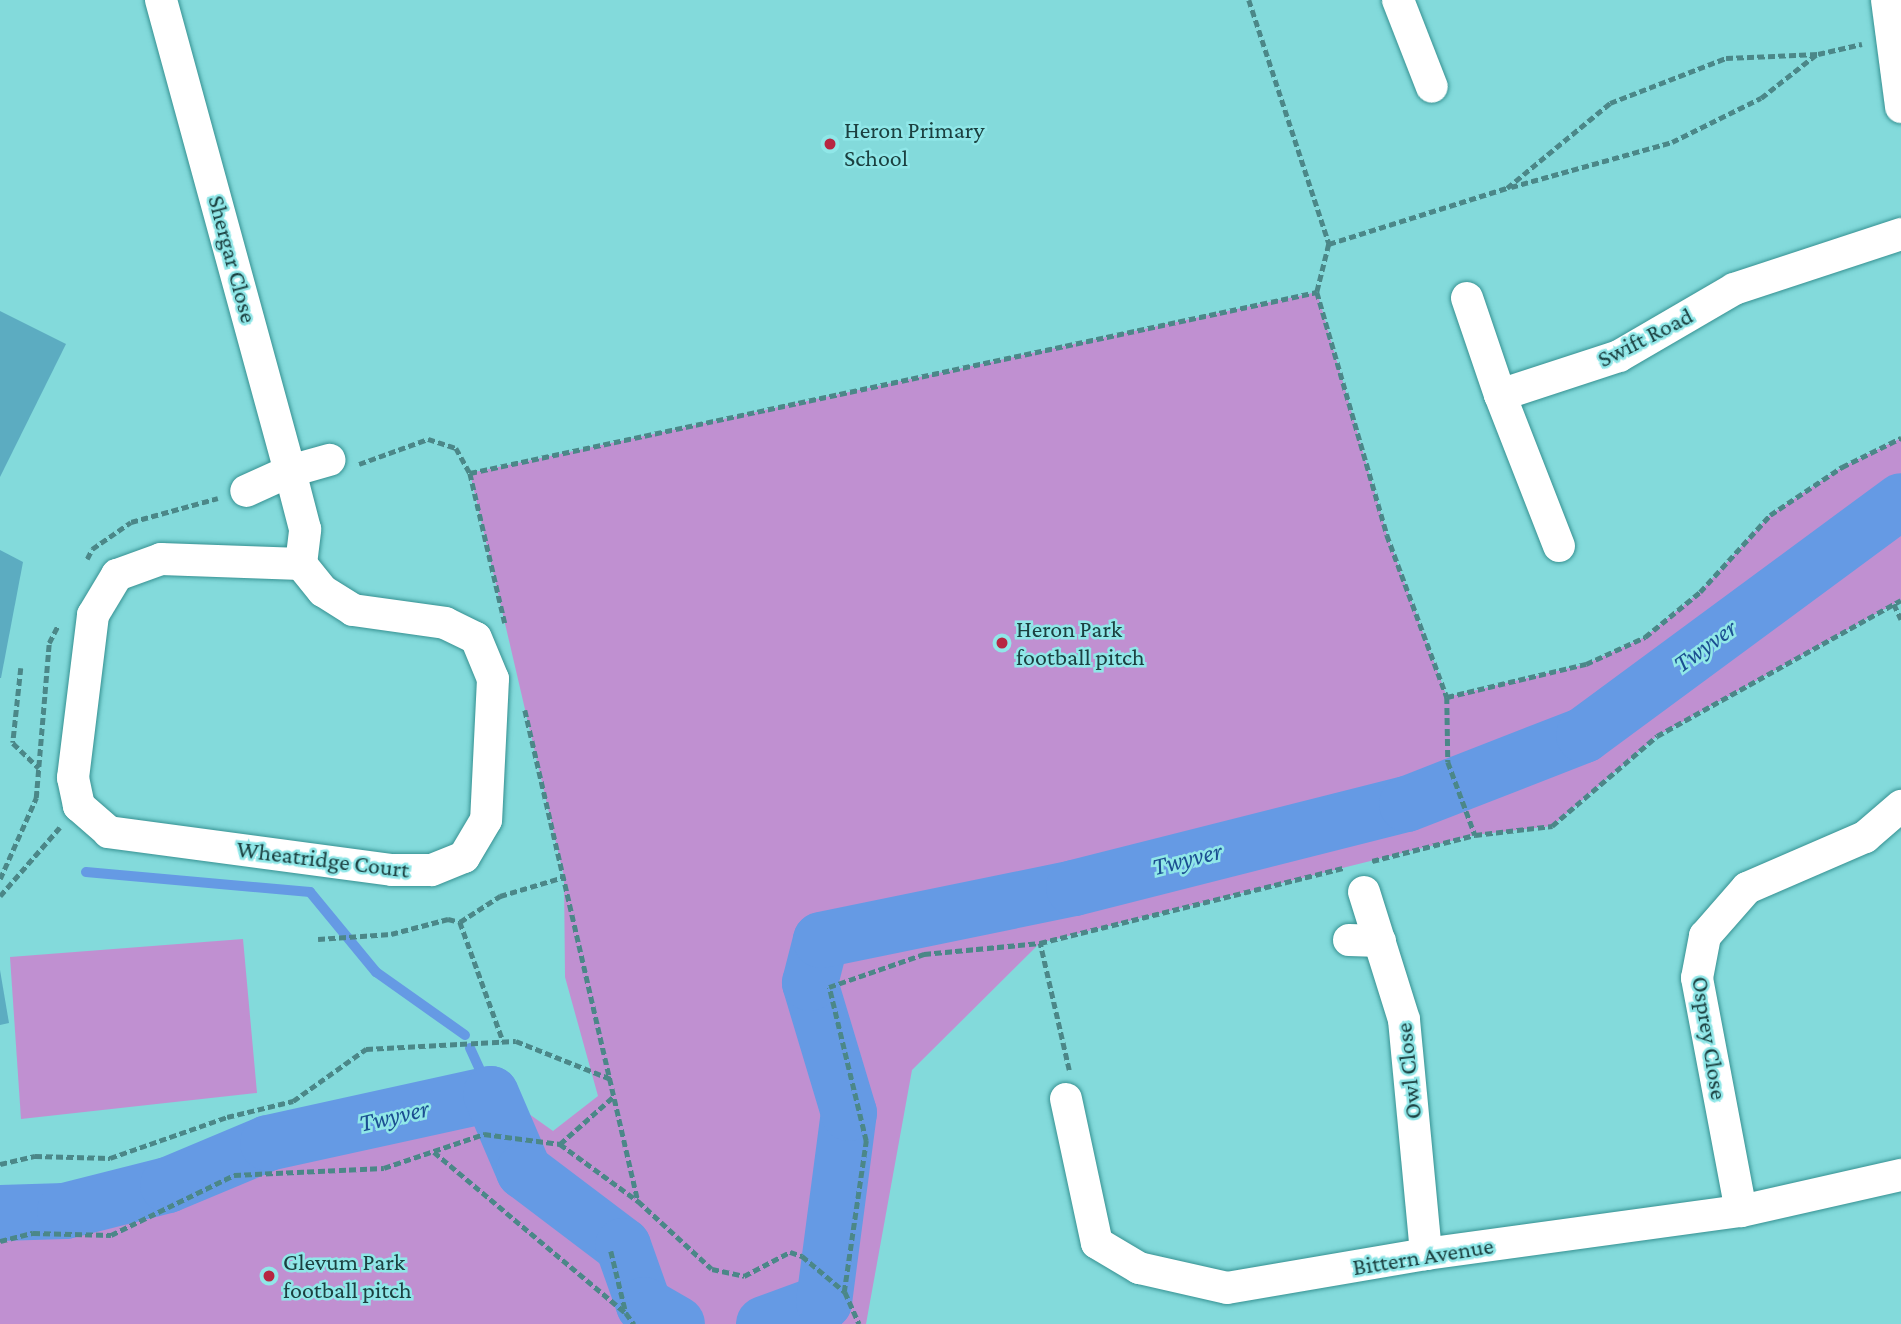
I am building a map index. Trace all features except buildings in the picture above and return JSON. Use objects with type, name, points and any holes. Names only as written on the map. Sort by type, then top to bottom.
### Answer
[{"type":"street","name":"Shergar Close","points":[[161,0],[306,528],[301,564]]},
{"type":"street","points":[[1398,0],[1432,87]]},
{"type":"street","points":[[1887,0],[1901,107]]},
{"type":"street","name":"Swift Road","points":[[1500,395],[1619,356],[1734,289],[1901,234]]},
{"type":"street","points":[[1467,298],[1500,395],[1559,546]]},
{"type":"street","points":[[246,491],[290,471],[340,463]]},
{"type":"street","points":[[79,806],[73,778],[93,615],[117,575],[161,559],[301,564]]},
{"type":"street","name":"Wheatridge Court","points":[[79,806],[108,832],[392,870],[431,870],[464,857],[486,820],[492,679],[476,638],[445,623],[353,610],[323,592],[301,564]]},
{"type":"street","name":"Osprey Close","points":[[1741,1211],[1697,978],[1705,936],[1747,888],[1865,836],[1901,806]]},
{"type":"street","name":"Owl Close","points":[[1357,875],[1404,1020],[1426,1254]]},
{"type":"street","points":[[1349,940],[1380,941]]},
{"type":"street","name":"Bittern Avenue","points":[[1066,1099],[1097,1243],[1139,1268],[1227,1288],[1426,1254],[1741,1211],[1901,1175]]},
{"type":"path","points":[[1249,0],[1329,244],[1317,292],[1387,535],[1447,697],[1448,762],[1475,835]]},
{"type":"path","points":[[1507,188],[1610,103],[1726,58],[1818,54],[1894,38]]},
{"type":"path","points":[[1329,244],[1507,188],[1672,142],[1762,98],[1818,54]]},
{"type":"path","points":[[470,473],[1317,292]]},
{"type":"path","points":[[1447,697],[1586,664],[1645,637],[1700,592],[1770,515],[1842,467],[1901,438]]},
{"type":"path","points":[[340,463],[428,439],[456,448],[470,473],[508,635]]},
{"type":"path","points":[[844,1292],[866,1142],[829,987],[924,954],[1040,943],[1078,930],[1357,875],[1475,835],[1552,826],[1657,736],[1901,600]]},
{"type":"path","points":[[1894,604],[1901,619]]},
{"type":"path","points":[[21,668],[13,743],[39,768]]},
{"type":"path","points":[[523,703],[638,1200]]},
{"type":"path","points":[[0,896],[79,806]]},
{"type":"path","points":[[321,939],[371,936],[448,919],[460,922],[500,896],[564,877]]},
{"type":"path","points":[[460,922],[503,1041]]},
{"type":"path","points":[[1040,943],[1072,1083],[1066,1099]]},
{"type":"path","points":[[0,1164],[35,1156],[110,1158],[227,1117],[293,1101],[366,1049],[516,1041],[611,1079]]},
{"type":"path","points":[[561,1144],[615,1096]]},
{"type":"path","points":[[0,1241],[33,1233],[111,1234],[234,1175],[384,1168],[484,1135],[561,1144],[638,1200],[712,1269],[744,1276],[790,1252],[802,1256],[844,1292],[859,1324]]},
{"type":"path","points":[[433,1152],[626,1313],[634,1324]]},
{"type":"path","points":[[611,1251],[626,1313]]},
{"type":"shaded area","points":[[1317,292],[1387,535],[1447,697],[1586,664],[1645,637],[1700,592],[1770,515],[1842,467],[1901,438],[1901,600],[1657,736],[1552,826],[1475,835],[1040,943],[912,1070],[866,1324],[0,1324],[0,1213],[65,1211],[168,1185],[268,1143],[387,1114],[484,1082],[553,1131],[598,1096],[565,977],[564,877],[470,473]]},
{"type":"shaded area","points":[[243,939],[257,1093],[21,1119],[10,957]]},
{"type":"waterway","name":"Twyver","points":[[764,1324],[824,1302],[849,1113],[810,983],[821,940],[1074,888],[1407,804],[1584,735],[1901,501]]},
{"type":"waterway","points":[[86,872],[310,892],[376,972],[465,1035]]},
{"type":"waterway","points":[[470,1048],[491,1094]]},
{"type":"waterway","name":"Twyver","points":[[0,1213],[65,1211],[168,1185],[268,1143],[491,1094],[524,1171],[623,1246],[644,1305],[677,1324]]},
{"type":"place","name":"Heron Primary School","points":[[830,144]]},
{"type":"place","name":"Heron Park football pitch","points":[[1002,643]]},
{"type":"place","name":"Glevum Park football pitch","points":[[269,1276]]}]
